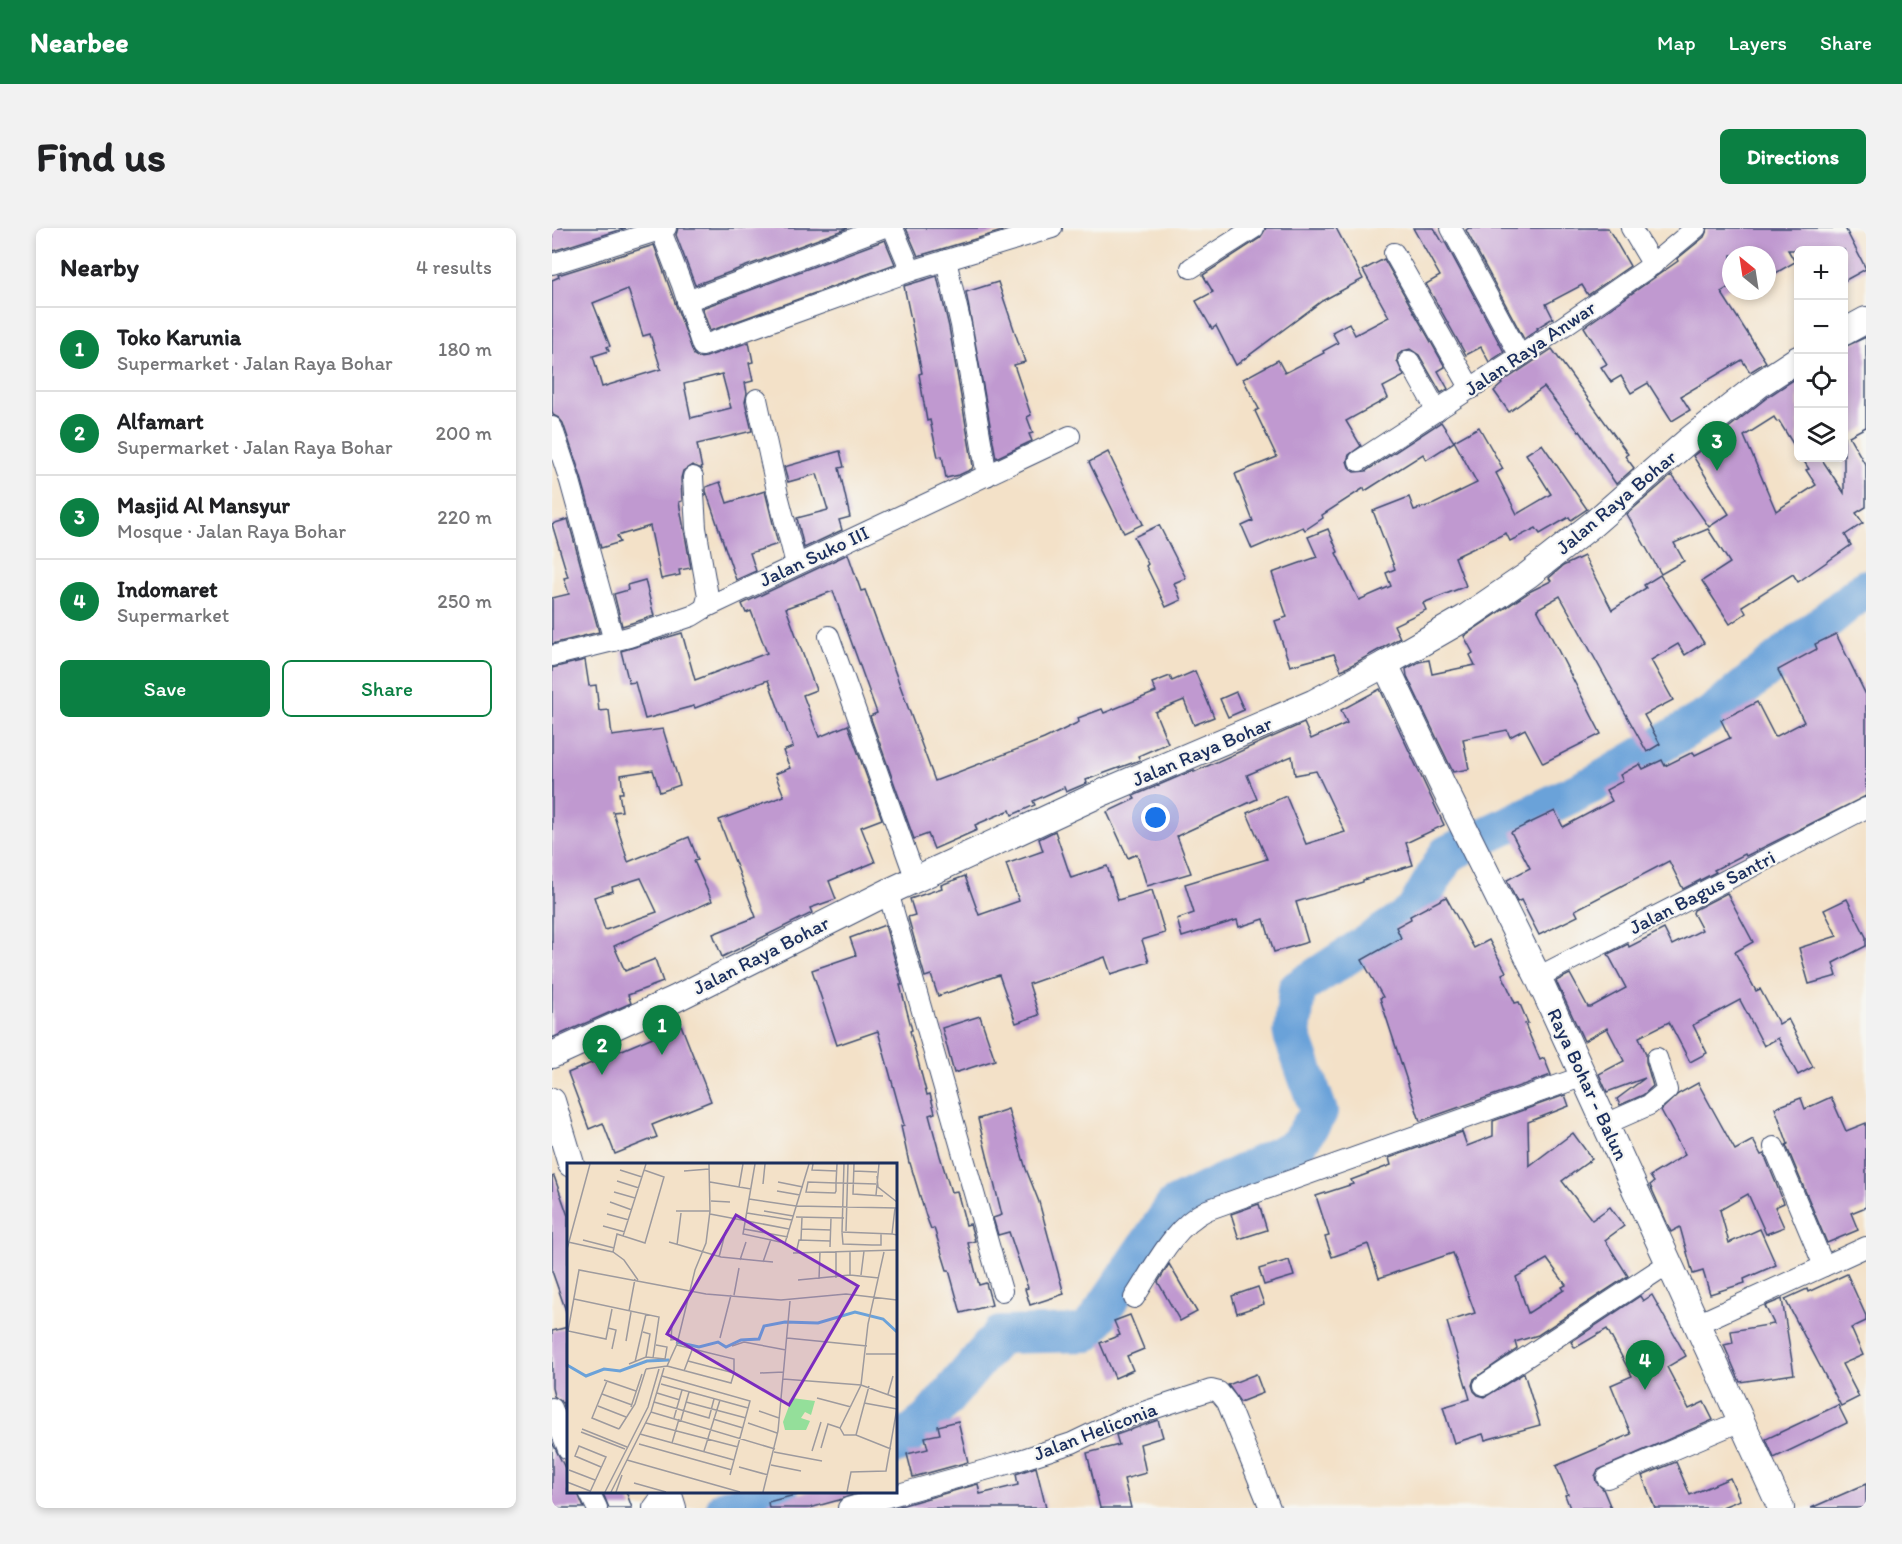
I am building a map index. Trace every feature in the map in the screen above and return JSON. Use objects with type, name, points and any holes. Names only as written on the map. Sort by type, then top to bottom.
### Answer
[{"type":"street","points":[[687,301],[882,228]]},
{"type":"street","points":[[893,228],[911,271]]},
{"type":"street","points":[[552,264],[662,229],[702,346],[911,271],[1052,228]]},
{"type":"street","points":[[1191,268],[1254,228]]},
{"type":"street","points":[[1451,228],[1520,356]]},
{"type":"street","points":[[1631,228],[1653,264]]},
{"type":"street","name":"Jalan Raya Anwar","points":[[1359,461],[1520,356],[1653,264],[1686,231]]},
{"type":"street","points":[[1394,253],[1471,388]]},
{"type":"street","points":[[946,260],[961,325],[987,476]]},
{"type":"street","points":[[1848,330],[1866,320]]},
{"type":"street","points":[[1409,361],[1437,411]]},
{"type":"street","name":"Jalan Raya Bohar","points":[[552,1055],[675,999],[888,892],[1104,792],[1313,704],[1385,664],[1466,618],[1528,576],[1594,523],[1689,440],[1760,384],[1794,362]]},
{"type":"street","points":[[758,399],[778,495],[796,564]]},
{"type":"street","points":[[552,427],[570,481],[614,641]]},
{"type":"street","name":"Jalan Suko III","points":[[552,657],[614,641],[692,616],[796,564],[1070,436]]},
{"type":"street","points":[[693,477],[696,528],[708,596],[705,608]]},
{"type":"street","points":[[829,636],[916,880]]},
{"type":"street","name":"Raya Bohar - Balun","points":[[1385,664],[1538,977],[1781,1508]]},
{"type":"street","name":"Jalan Bagus Santri","points":[[1538,977],[1866,808]]},
{"type":"street","points":[[888,892],[1002,1291]]},
{"type":"street","points":[[1606,1124],[1649,1105],[1667,1090],[1657,1058]]},
{"type":"street","points":[[1134,1298],[1179,1230],[1196,1215],[1584,1076]]},
{"type":"street","points":[[552,1101],[571,1163]]},
{"type":"street","points":[[1774,1147],[1824,1266]]},
{"type":"street","points":[[1697,1324],[1866,1247]]},
{"type":"street","points":[[1484,1385],[1669,1263]]},
{"type":"street","name":"Jalan Heliconia","points":[[849,1508],[1014,1462],[1072,1443],[1122,1419],[1211,1390],[1219,1392],[1227,1402],[1270,1508]]},
{"type":"street","points":[[552,1408],[567,1446]]},
{"type":"street","points":[[1607,1478],[1741,1421]]},
{"type":"street","points":[[590,1493],[597,1508]]},
{"type":"building","points":[[552,228],[626,228],[553,251]]},
{"type":"building","points":[[678,228],[848,228],[695,285],[676,235]]},
{"type":"building","points":[[906,228],[1001,228],[1002,231],[918,256]]},
{"type":"building","points":[[1266,228],[1336,228],[1363,279],[1322,301],[1236,365],[1216,326],[1212,329],[1196,301],[1213,292],[1203,275],[1260,238]]},
{"type":"building","points":[[1413,228],[1434,228],[1443,243],[1445,242],[1504,352],[1489,362],[1481,347],[1466,355],[1426,284],[1440,276]]},
{"type":"building","points":[[1469,228],[1608,228],[1630,266],[1588,295],[1582,285],[1546,304],[1553,318],[1524,339],[1466,230]]},
{"type":"building","points":[[1708,228],[1845,228],[1866,269],[1848,279],[1848,246],[1794,246],[1794,250],[1788,250],[1794,263],[1776,273],[1776,246],[1722,246],[1722,300],[1726,300],[1766,362],[1750,372],[1742,360],[1681,396],[1690,410],[1672,421],[1648,383],[1631,393],[1621,376],[1611,382],[1601,367],[1607,364],[1584,327],[1678,261],[1677,259],[1704,237]]},
{"type":"building","points":[[885,240],[895,264],[710,331],[702,308]]},
{"type":"building","points":[[654,245],[694,355],[699,358],[706,357],[749,342],[753,362],[749,363],[753,381],[745,383],[747,393],[745,402],[752,431],[697,444],[702,469],[692,465],[683,471],[682,501],[679,502],[691,568],[679,570],[680,575],[661,579],[650,526],[617,536],[620,542],[601,548],[563,423],[553,415],[552,411],[552,280],[559,277],[558,275]],"holes":[[[628,289],[643,336],[650,334],[661,369],[602,387],[593,356],[609,351],[607,347],[610,346],[593,303]],[[722,374],[731,408],[691,418],[684,384]]]},
{"type":"building","points":[[1384,259],[1445,367],[1438,371],[1448,389],[1441,393],[1419,355],[1410,349],[1403,351],[1398,355],[1397,361],[1404,376],[1383,387],[1388,398],[1346,421],[1361,446],[1349,455],[1347,461],[1349,467],[1354,472],[1366,471],[1441,422],[1454,442],[1426,460],[1423,454],[1365,491],[1364,488],[1322,515],[1323,518],[1305,530],[1303,527],[1252,549],[1242,526],[1253,521],[1235,474],[1277,457],[1255,411],[1259,409],[1243,379],[1278,360],[1285,373],[1324,353],[1323,351],[1338,343],[1332,332],[1349,323],[1355,335],[1389,317],[1363,270]]},
{"type":"building","points":[[937,276],[949,327],[973,466],[972,469],[959,475],[946,478],[942,456],[938,457],[930,420],[927,421],[919,374],[922,373],[904,286]]},
{"type":"building","points":[[998,282],[1025,362],[1014,365],[1031,415],[1027,417],[1033,433],[1029,434],[1032,441],[996,458],[966,292]]},
{"type":"building","points":[[1866,337],[1866,427],[1849,436],[1866,466],[1866,507],[1856,513],[1863,523],[1845,535],[1851,545],[1798,582],[1793,574],[1742,606],[1746,613],[1730,624],[1702,581],[1730,563],[1708,529],[1674,543],[1684,561],[1661,574],[1627,514],[1672,475],[1709,527],[1729,514],[1693,456],[1769,396],[1794,380],[1794,445],[1774,417],[1744,436],[1776,511],[1816,485],[1806,470],[1809,469],[1805,462],[1824,462],[1844,493],[1844,462],[1848,462],[1848,345]]},
{"type":"building","points":[[1552,349],[1628,454],[1625,456],[1634,468],[1616,484],[1580,431],[1544,387],[1509,412],[1494,391],[1501,383]]},
{"type":"building","points":[[1479,427],[1503,469],[1496,473],[1517,514],[1551,494],[1526,454],[1542,444],[1587,509],[1571,520],[1569,517],[1540,534],[1536,528],[1510,541],[1506,533],[1455,557],[1466,586],[1423,603],[1426,610],[1394,625],[1400,638],[1348,667],[1341,670],[1334,654],[1290,666],[1275,621],[1287,617],[1272,573],[1317,557],[1308,537],[1328,529],[1338,552],[1336,553],[1359,600],[1391,586],[1386,573],[1395,569],[1373,511],[1409,497],[1414,510],[1434,504],[1477,483],[1454,441]]},
{"type":"building","points":[[840,451],[844,467],[839,468],[850,517],[839,520],[842,530],[804,548],[797,518],[828,510],[817,474],[788,482],[784,467]]},
{"type":"building","points":[[1108,452],[1143,524],[1124,533],[1089,462]]},
{"type":"building","points":[[720,482],[727,503],[765,491],[778,544],[750,553],[756,571],[736,580],[706,487]]},
{"type":"building","points":[[568,519],[599,632],[552,644],[552,598],[569,594],[564,578],[568,577],[552,524]]},
{"type":"building","points":[[1159,525],[1186,578],[1174,583],[1181,600],[1166,607],[1134,537]]},
{"type":"building","points":[[848,554],[861,591],[865,590],[935,781],[1044,739],[1079,722],[1078,718],[1102,709],[1104,713],[1156,692],[1152,683],[1170,676],[1172,681],[1195,671],[1214,717],[1194,725],[1184,700],[1155,712],[1168,743],[1138,756],[1140,760],[1086,780],[1087,783],[1066,792],[1064,787],[1033,801],[1035,805],[1012,815],[1010,810],[975,825],[977,830],[934,849],[928,834],[914,839],[870,716],[877,713],[833,591],[786,608],[816,690],[803,695],[819,737],[848,725],[882,819],[861,827],[875,862],[829,881],[836,899],[810,908],[812,913],[722,957],[713,934],[756,917],[719,820],[784,796],[775,774],[790,768],[783,751],[793,747],[768,680],[695,708],[694,706],[645,719],[635,682],[629,683],[621,651],[682,633],[695,680],[767,653],[751,611],[746,613],[742,604]]},
{"type":"building","points":[[1584,556],[1612,610],[1646,588],[1644,585],[1660,575],[1704,643],[1685,655],[1678,644],[1651,660],[1673,700],[1644,715],[1660,744],[1647,752],[1560,596],[1537,609],[1601,734],[1543,763],[1525,729],[1510,737],[1507,730],[1463,739],[1469,769],[1453,772],[1407,676],[1406,669],[1429,660],[1432,674],[1475,665],[1470,655],[1473,653],[1464,636],[1531,591],[1551,581],[1549,578],[1563,566]]},
{"type":"building","points":[[645,580],[654,616],[622,626],[614,594],[628,590],[627,585]]},
{"type":"building","points":[[1836,634],[1866,695],[1866,796],[1746,856],[1745,854],[1683,889],[1669,861],[1575,910],[1578,916],[1539,935],[1521,900],[1517,902],[1507,880],[1530,868],[1511,832],[1555,811],[1563,827],[1612,801],[1606,790],[1623,781],[1620,775],[1640,764],[1643,769],[1662,760],[1665,766],[1730,738],[1721,720],[1757,702],[1775,737],[1804,722],[1778,670],[1817,649],[1815,644]]},
{"type":"building","points":[[585,660],[589,686],[596,685],[599,711],[609,710],[612,736],[663,729],[680,785],[660,792],[653,770],[621,775],[623,793],[619,793],[622,811],[613,812],[628,862],[689,837],[698,860],[694,861],[712,901],[614,946],[625,971],[655,959],[663,982],[628,995],[631,1003],[552,1038],[552,668]],"holes":[[[641,878],[657,912],[605,930],[594,897],[613,891],[612,887]]]},
{"type":"building","points":[[1380,689],[1444,825],[1406,843],[1413,865],[1296,902],[1308,942],[1274,952],[1264,919],[1239,927],[1237,920],[1182,937],[1177,919],[1194,913],[1185,884],[1267,859],[1247,813],[1286,796],[1306,844],[1345,832],[1316,771],[1295,775],[1292,756],[1247,775],[1257,799],[1177,836],[1191,873],[1147,886],[1137,854],[1128,858],[1107,812],[1135,799],[1133,796],[1194,770],[1194,772],[1304,723],[1311,739],[1347,723],[1341,710]]},
{"type":"building","points":[[1236,692],[1244,710],[1228,717],[1220,699]]},
{"type":"building","points":[[1055,831],[1071,878],[1107,866],[1118,900],[1152,890],[1165,933],[1142,940],[1149,962],[1111,974],[1105,957],[1029,984],[1039,1015],[1016,1023],[999,975],[938,996],[931,975],[925,977],[908,917],[915,915],[910,899],[942,888],[941,885],[965,876],[979,915],[1019,901],[1006,864],[1043,851],[1039,839]]},
{"type":"building","points":[[1727,893],[1753,942],[1735,952],[1756,991],[1760,989],[1779,1024],[1788,1019],[1813,1067],[1798,1075],[1778,1038],[1764,1046],[1740,1000],[1693,1025],[1707,1053],[1690,1062],[1669,1022],[1639,1037],[1646,1054],[1653,1086],[1643,1095],[1620,1105],[1617,1099],[1645,1078],[1607,1092],[1599,1074],[1624,1061],[1607,1028],[1584,1041],[1556,981],[1570,974],[1588,1007],[1591,1007],[1626,988],[1608,954],[1628,944],[1629,947],[1664,929],[1672,945],[1702,930],[1693,913],[1694,910]]},
{"type":"building","points":[[1446,897],[1474,948],[1489,940],[1506,972],[1502,974],[1515,1003],[1519,1002],[1528,1023],[1525,1024],[1540,1060],[1544,1058],[1551,1075],[1420,1121],[1380,998],[1383,997],[1362,960],[1401,938],[1396,927],[1411,919],[1410,916]]},
{"type":"building","points":[[1847,899],[1866,937],[1866,946],[1833,963],[1837,976],[1809,984],[1799,948],[1837,936],[1824,910]]},
{"type":"building","points":[[885,925],[902,985],[900,985],[912,1030],[910,1031],[927,1095],[930,1094],[935,1113],[929,1115],[940,1156],[951,1192],[957,1191],[966,1225],[970,1224],[975,1241],[968,1243],[979,1285],[986,1283],[992,1305],[961,1313],[949,1270],[947,1270],[934,1228],[931,1229],[926,1216],[909,1163],[901,1126],[904,1125],[878,1031],[837,1045],[812,970],[856,955],[850,938]]},
{"type":"building","points":[[980,1016],[995,1060],[954,1073],[942,1028]]},
{"type":"building","points":[[681,1025],[711,1101],[652,1125],[657,1137],[615,1154],[603,1123],[589,1129],[568,1073]]},
{"type":"building","points":[[1698,1083],[1735,1150],[1753,1140],[1761,1155],[1764,1154],[1784,1203],[1775,1207],[1784,1227],[1766,1234],[1748,1194],[1720,1210],[1729,1243],[1760,1229],[1776,1265],[1744,1279],[1745,1283],[1710,1294],[1703,1271],[1693,1274],[1680,1227],[1671,1232],[1650,1185],[1654,1182],[1650,1176],[1685,1155],[1661,1110],[1678,1094]]},
{"type":"building","points":[[1565,1095],[1569,1106],[1528,1122],[1529,1166],[1573,1133],[1592,1159],[1562,1181],[1592,1220],[1610,1207],[1624,1226],[1605,1240],[1628,1276],[1538,1335],[1515,1342],[1517,1349],[1474,1379],[1472,1385],[1474,1391],[1485,1397],[1524,1373],[1540,1425],[1485,1440],[1483,1434],[1454,1443],[1443,1407],[1470,1399],[1447,1322],[1475,1313],[1453,1253],[1379,1278],[1368,1244],[1332,1257],[1325,1237],[1329,1236],[1316,1196],[1353,1184],[1351,1180],[1391,1165],[1389,1158],[1462,1132],[1467,1146],[1493,1136],[1493,1121]],"holes":[[[1547,1259],[1566,1285],[1562,1287],[1564,1290],[1528,1313],[1516,1277]]]},
{"type":"building","points":[[1831,1097],[1846,1131],[1866,1123],[1866,1207],[1851,1213],[1858,1230],[1827,1243],[1786,1145],[1788,1144],[1775,1108],[1801,1098],[1805,1109]]},
{"type":"building","points":[[1008,1109],[1026,1169],[1039,1202],[1064,1294],[1030,1305],[1025,1289],[1028,1288],[1009,1232],[998,1235],[993,1218],[1002,1215],[978,1119]]},
{"type":"building","points":[[554,1176],[567,1213],[567,1311],[552,1271],[552,1177]]},
{"type":"building","points":[[1259,1204],[1267,1230],[1239,1239],[1231,1214]]},
{"type":"building","points":[[1289,1260],[1294,1276],[1264,1285],[1259,1269]]},
{"type":"building","points":[[1169,1264],[1197,1312],[1180,1321],[1158,1282]]},
{"type":"building","points":[[1847,1274],[1866,1316],[1866,1321],[1851,1328],[1863,1355],[1842,1364],[1859,1397],[1841,1406],[1785,1299],[1807,1289],[1808,1292]]},
{"type":"building","points":[[1258,1287],[1264,1304],[1237,1313],[1232,1296]]},
{"type":"building","points":[[1652,1295],[1686,1356],[1667,1367],[1689,1409],[1704,1402],[1713,1420],[1598,1470],[1595,1476],[1596,1482],[1603,1489],[1611,1508],[1570,1508],[1565,1495],[1568,1494],[1556,1466],[1631,1434],[1611,1385],[1632,1376],[1607,1329],[1575,1348],[1571,1342],[1640,1296],[1643,1301]]},
{"type":"building","points":[[1782,1299],[1794,1374],[1740,1382],[1724,1345],[1733,1343],[1731,1331],[1774,1324],[1765,1306]]},
{"type":"building","points":[[1130,1315],[1144,1349],[1127,1356],[1133,1370],[1115,1378],[1100,1343],[1120,1335],[1114,1321]]},
{"type":"building","points":[[567,1327],[567,1414],[563,1403],[554,1396],[552,1388],[552,1331]]},
{"type":"building","points":[[1256,1374],[1263,1393],[1240,1402],[1228,1385]]},
{"type":"building","points":[[1838,1405],[1847,1423],[1774,1458],[1766,1439]]},
{"type":"building","points":[[1158,1420],[1163,1437],[1140,1444],[1146,1473],[1124,1479],[1131,1508],[1100,1508],[1087,1453],[1119,1445],[1116,1435]]},
{"type":"building","points":[[958,1421],[968,1462],[913,1477],[907,1454],[928,1449],[925,1437],[940,1434],[938,1426]]},
{"type":"building","points":[[552,1442],[567,1472],[567,1493],[578,1493],[584,1508],[552,1508]]},
{"type":"building","points":[[1676,1462],[1690,1495],[1730,1478],[1740,1500],[1720,1508],[1655,1508],[1642,1476]]},
{"type":"building","points":[[1036,1467],[1046,1508],[893,1508],[978,1484],[980,1494],[1018,1485],[1016,1474]]},
{"type":"building","points":[[1866,1484],[1866,1508],[1811,1508]]},
{"type":"building","points":[[603,1493],[627,1493],[632,1508],[609,1508]]},
{"type":"building","points":[[802,1493],[852,1493],[852,1495],[810,1508],[769,1508],[768,1502]]},
{"type":"waterway","points":[[897,1444],[928,1420],[1000,1335],[1087,1333],[1174,1206],[1297,1146],[1319,1112],[1292,1035],[1297,989],[1414,912],[1447,854],[1596,783],[1712,714],[1866,588]]},
{"type":"waterway","points":[[725,1508],[777,1493]]},
{"type":"place","name":"Masjid Al Mansyur","points":[[1717,471]]},
{"type":"place","name":"Toko Karunia","points":[[662,1055]]},
{"type":"place","name":"Alfamart","points":[[602,1075]]},
{"type":"place","name":"Indomaret","points":[[1645,1390]]}]
